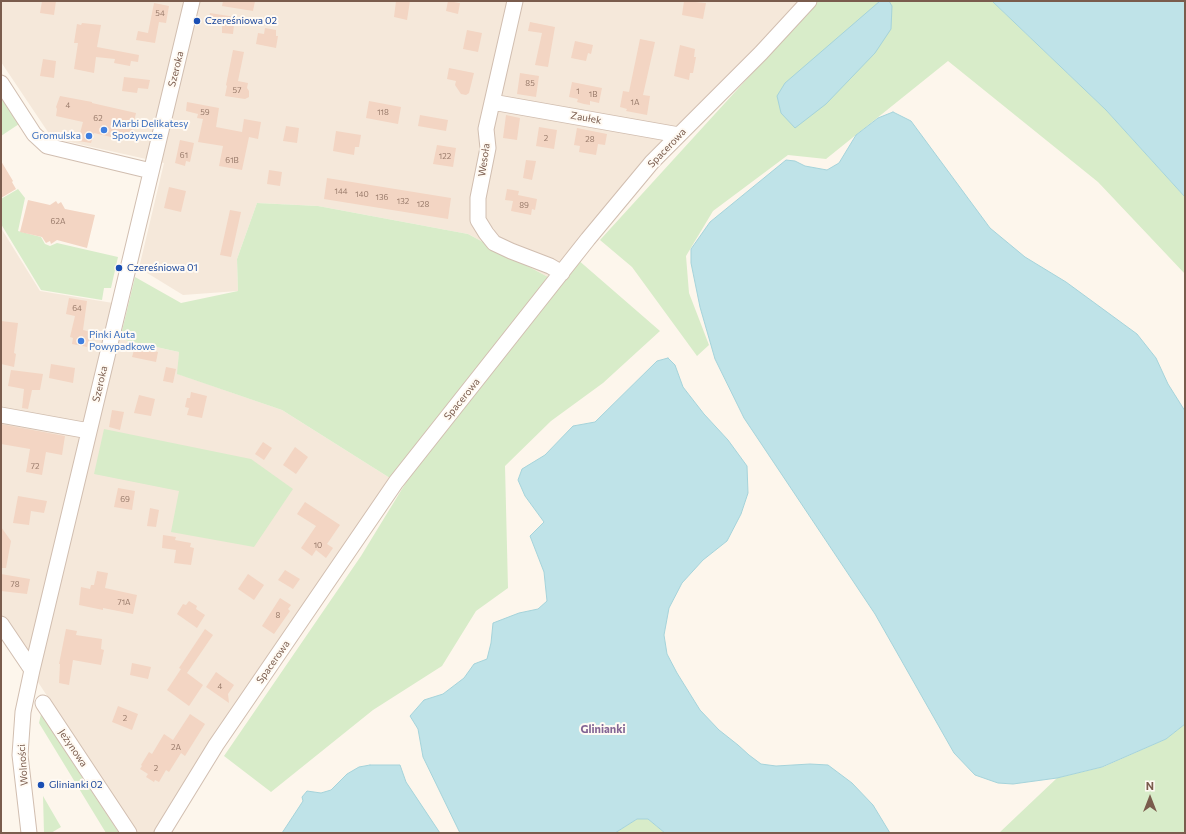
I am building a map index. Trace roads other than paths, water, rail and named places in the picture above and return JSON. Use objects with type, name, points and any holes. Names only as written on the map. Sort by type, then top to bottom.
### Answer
[{"type":"street","name":"Szeroka","points":[[26,697],[192,1]]},
{"type":"street","name":"Wesoła","points":[[515,1],[486,129],[488,148],[478,198],[478,220],[494,243],[550,266],[562,273]]},
{"type":"street","name":"Spacerowa","points":[[162,833],[216,745],[396,482],[588,239],[652,162],[761,52],[809,1]]},
{"type":"street","points":[[1,82],[34,134],[47,146],[152,171]]},
{"type":"street","name":"Zaułek","points":[[492,102],[679,135]]},
{"type":"street","points":[[1,415],[89,431]]},
{"type":"street","points":[[1,624],[32,670]]},
{"type":"street","name":"Wolności","points":[[26,697],[23,712],[20,755],[30,833]]},
{"type":"street","name":"Jeżynowa","points":[[43,703],[129,833]]},
{"type":"water","points":[[880,1],[889,1],[892,6],[891,29],[875,53],[826,104],[795,128],[781,113],[777,96],[785,83]]},
{"type":"water","points":[[992,1],[1185,1],[1185,197],[1106,110]]},
{"type":"water","points":[[893,112],[911,121],[990,228],[1025,257],[1066,282],[1137,334],[1156,358],[1168,384],[1185,411],[1185,724],[1166,739],[1102,767],[1057,778],[1013,784],[998,783],[975,775],[954,753],[875,614],[744,418],[715,359],[700,307],[691,263],[691,249],[710,222],[786,160],[795,161],[805,166],[827,170],[839,163],[856,135],[878,118]]},
{"type":"water","points":[[668,358],[675,365],[683,387],[704,414],[728,440],[747,466],[748,493],[741,514],[727,541],[703,560],[682,583],[669,608],[664,635],[667,654],[700,710],[719,730],[749,755],[761,764],[776,766],[810,764],[828,765],[852,783],[873,805],[890,833],[665,833],[648,819],[637,819],[615,833],[460,833],[423,757],[418,729],[410,716],[424,700],[443,694],[464,678],[474,664],[487,659],[491,643],[493,623],[519,613],[538,609],[547,601],[544,572],[530,536],[544,522],[525,496],[518,480],[522,469],[545,455],[573,426],[595,422],[657,361]]},
{"type":"water","points":[[370,765],[400,765],[406,782],[440,833],[282,833],[303,801],[302,797],[307,791],[321,793],[331,790],[347,774],[359,767]]},
{"type":"place","name":"Czereśniowa 02","points":[[197,21]]},
{"type":"place","name":"Marbi Delikatesy Spożywcze","points":[[104,130]]},
{"type":"place","name":"Gromulska","points":[[89,136]]},
{"type":"place","name":"Czereśniowa 01","points":[[119,268]]},
{"type":"place","name":"Pinki Auta Powypadkowe","points":[[81,341]]},
{"type":"place","name":"Glinianki 02","points":[[41,785]]},
{"type":"district","name":"Glinianki","points":[[603,729]]}]
